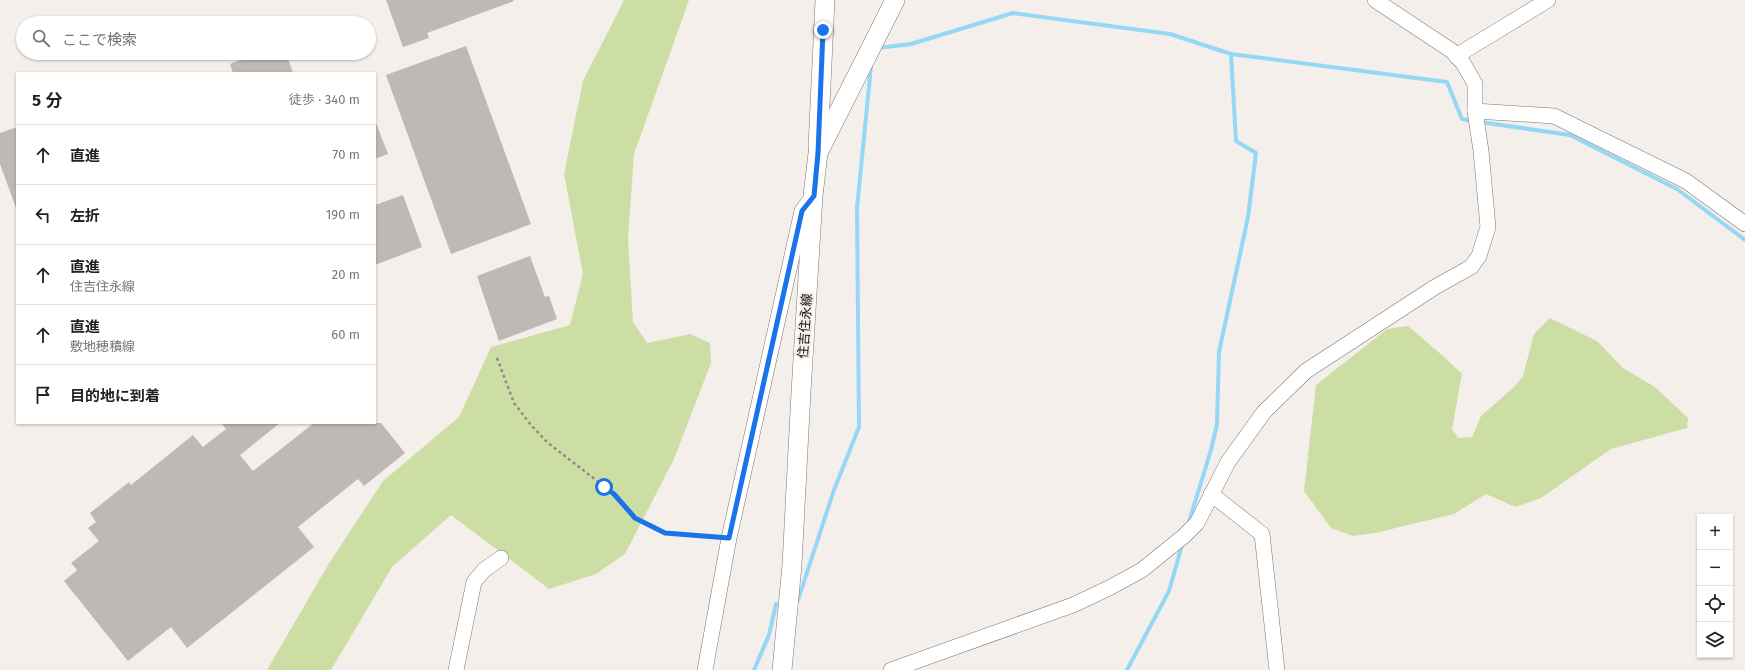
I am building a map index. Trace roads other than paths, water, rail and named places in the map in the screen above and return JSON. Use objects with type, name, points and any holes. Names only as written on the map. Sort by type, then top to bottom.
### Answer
[{"type":"main road","points":[[818,153],[825,0]]},
{"type":"main road","name":"住吉住永線","points":[[782,670],[792,565],[801,392],[818,153],[895,0]]},
{"type":"street","points":[[891,670],[910,667],[1073,605],[1142,570],[1184,536],[1197,523],[1228,462],[1264,412],[1306,371],[1435,288],[1471,267],[1479,256],[1488,227],[1481,151],[1475,111],[1475,84],[1463,63],[1452,51],[1375,0]]},
{"type":"street","points":[[1456,56],[1548,0]]},
{"type":"street","points":[[1475,111],[1554,116],[1686,181],[1745,224]]},
{"type":"street","points":[[705,670],[729,538],[802,211],[814,196]]},
{"type":"street","points":[[1211,494],[1262,534],[1277,670]]},
{"type":"street","points":[[456,670],[474,582],[484,570],[500,558]]},
{"type":"waterway","points":[[877,48],[911,44],[1013,13],[1170,34],[1231,54],[1447,82],[1462,119],[1474,121]]},
{"type":"waterway","points":[[1188,525],[1211,450],[1217,424],[1219,352],[1248,217],[1256,153],[1236,141],[1231,54]]},
{"type":"waterway","points":[[798,600],[834,490],[859,427],[857,208],[871,66]]},
{"type":"waterway","points":[[1480,122],[1570,135],[1677,189],[1745,240]]},
{"type":"waterway","points":[[1127,670],[1169,591],[1182,545]]},
{"type":"waterway","points":[[754,670],[769,635],[776,604]]}]
